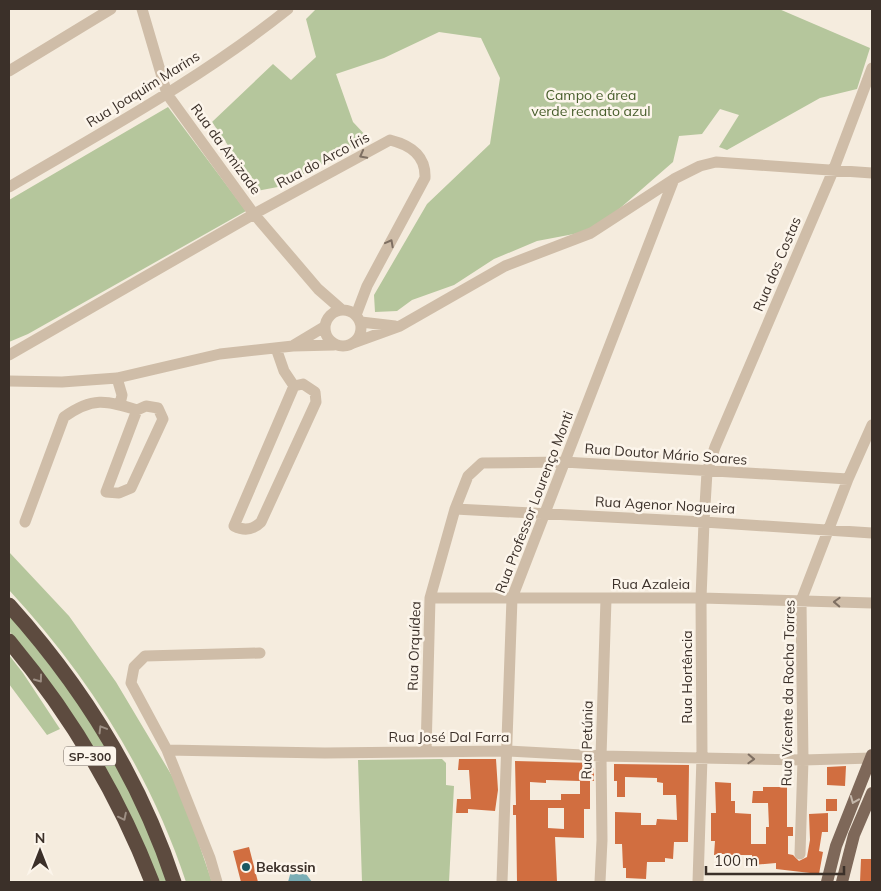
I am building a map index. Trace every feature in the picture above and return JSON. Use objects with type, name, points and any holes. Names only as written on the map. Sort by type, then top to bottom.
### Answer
[{"type":"highway","name":"SP-300","points":[[9,605],[54,658],[106,736],[146,811],[174,882]]},
{"type":"highway","name":"SP-300","points":[[9,641],[47,689],[84,745],[115,801],[152,882]]},
{"type":"main road","points":[[827,882],[836,846],[872,757]]},
{"type":"main road","points":[[842,882],[854,835],[872,793]]},
{"type":"street","points":[[9,71],[111,9]]},
{"type":"street","name":"Rua da Amizade","points":[[142,9],[167,94],[254,214],[318,289],[342,310]]},
{"type":"street","name":"Rua Joaquim Marins","points":[[9,187],[167,94],[252,38],[288,9]]},
{"type":"street","name":"Rua dos Costas","points":[[706,472],[718,438],[833,171],[872,68]]},
{"type":"street","name":"Rua do Arco Íris","points":[[9,355],[254,214],[390,140],[406,145],[417,152],[426,167],[425,178],[367,286],[358,318]]},
{"type":"street","points":[[9,381],[62,382],[117,378],[220,354],[293,346],[346,346],[400,326],[505,266],[591,233],[674,179],[700,166],[716,162],[872,173]]},
{"type":"street","name":"Rua Professor Lourenço Monti","points":[[502,882],[512,598],[674,179]]},
{"type":"street","name":"Rua da Amizade","points":[[318,289],[326,322]]},
{"type":"street","points":[[293,346],[326,322],[337,310],[342,310],[358,318],[400,326]]},
{"type":"street","points":[[353,343],[358,340],[362,333],[358,318]]},
{"type":"street","points":[[326,322],[325,335],[334,345]]},
{"type":"street","points":[[276,348],[284,372],[294,386]]},
{"type":"street","points":[[117,378],[122,395],[120,404]]},
{"type":"street","points":[[294,386],[308,386],[315,392],[316,402],[260,522],[251,529],[239,529],[234,526],[294,386]]},
{"type":"street","points":[[26,522],[64,418],[78,407],[94,402],[111,401],[138,410],[146,406],[158,408],[163,419],[131,488],[119,493],[106,492],[138,410]]},
{"type":"street","name":"Rua Vicente da Rocha Torres","points":[[800,854],[803,760],[801,601],[848,479],[868,445],[872,425]]},
{"type":"street","name":"Rua Doutor Mário Soares","points":[[482,464],[564,462],[848,479]]},
{"type":"street","name":"Rua Orquídea","points":[[426,752],[430,598],[455,509],[468,476],[482,464]]},
{"type":"street","name":"Rua Hortência","points":[[698,882],[702,757],[701,598],[706,472]]},
{"type":"street","name":"Rua Agenor Nogueira","points":[[455,509],[704,522],[872,534]]},
{"type":"street","name":"Rua Azaleia","points":[[430,598],[701,598],[872,603]]},
{"type":"street","name":"Rua Petúnia","points":[[600,882],[602,840],[601,756],[606,599]]},
{"type":"street","points":[[217,882],[210,858],[168,750],[131,683],[134,667],[145,656],[260,652]]},
{"type":"street","name":"Rua José Dal Farra","points":[[168,750],[325,753],[506,751],[601,756],[803,760],[872,757]]},
{"type":"green space","name":"Campo e área verde recnato azul","points":[[316,9],[779,9],[870,48],[857,89],[820,98],[727,150],[719,147],[739,115],[720,109],[702,134],[679,136],[673,162],[595,230],[537,241],[494,259],[454,285],[412,300],[397,311],[375,312],[374,295],[427,204],[490,144],[500,78],[481,38],[439,32],[384,58],[336,74],[353,122],[368,138],[283,186],[252,192],[234,154],[212,122],[273,64],[291,80],[316,57],[306,19]]},
{"type":"green space","points":[[168,107],[246,211],[28,334],[9,342],[9,200]]},
{"type":"green space","points":[[9,552],[69,616],[116,682],[181,791],[212,882],[186,882],[154,802],[135,764],[113,727],[90,691],[64,656],[38,622],[9,590]]},
{"type":"green space","points":[[9,613],[80,704],[131,791],[169,882],[159,882],[30,656],[9,631]]},
{"type":"green space","points":[[9,655],[60,729],[47,735],[9,684]]},
{"type":"green space","points":[[442,759],[446,763],[446,785],[454,786],[449,882],[362,882],[358,760]]},
{"type":"water","points":[[300,866],[312,882],[288,882],[291,871]]},
{"type":"building","points":[[459,759],[496,759],[498,790],[495,811],[468,809],[468,813],[456,813],[457,799],[471,799],[469,770],[458,770]]},
{"type":"building","points":[[515,761],[594,763],[594,781],[590,781],[590,809],[584,809],[584,838],[555,837],[557,882],[517,882],[516,815],[513,815],[513,805],[516,805]],"holes":[[[546,780],[580,781],[580,794],[561,794],[561,800],[530,800],[530,782],[546,783]],[[548,808],[564,808],[564,829],[548,828]]]},
{"type":"building","points":[[614,764],[689,765],[688,842],[674,842],[673,859],[665,858],[665,862],[647,862],[646,879],[626,878],[626,868],[623,868],[622,844],[615,844],[615,812],[641,813],[641,825],[656,825],[657,819],[677,820],[676,795],[663,795],[663,783],[657,782],[657,778],[625,777],[625,797],[617,797],[617,781],[614,781]]},
{"type":"building","points":[[846,766],[845,786],[827,785],[827,767]]},
{"type":"building","points":[[715,782],[731,783],[731,801],[735,801],[735,813],[751,814],[751,844],[766,844],[766,827],[769,827],[768,803],[752,803],[753,791],[763,791],[763,787],[787,787],[787,827],[793,827],[793,836],[788,836],[788,854],[793,855],[799,861],[807,857],[810,840],[809,814],[828,813],[828,832],[822,832],[819,851],[823,852],[819,874],[776,869],[776,863],[752,865],[752,855],[714,855],[715,841],[711,841],[711,813],[716,813]]},
{"type":"building","points":[[826,799],[837,799],[837,811],[826,811]]},
{"type":"building","name":"Bekassin","points":[[249,847],[258,882],[241,882],[233,851]]},
{"type":"building","points":[[861,859],[872,859],[872,882],[860,882]]},
{"type":"place","name":"Bekassin","points":[[246,867]]}]
